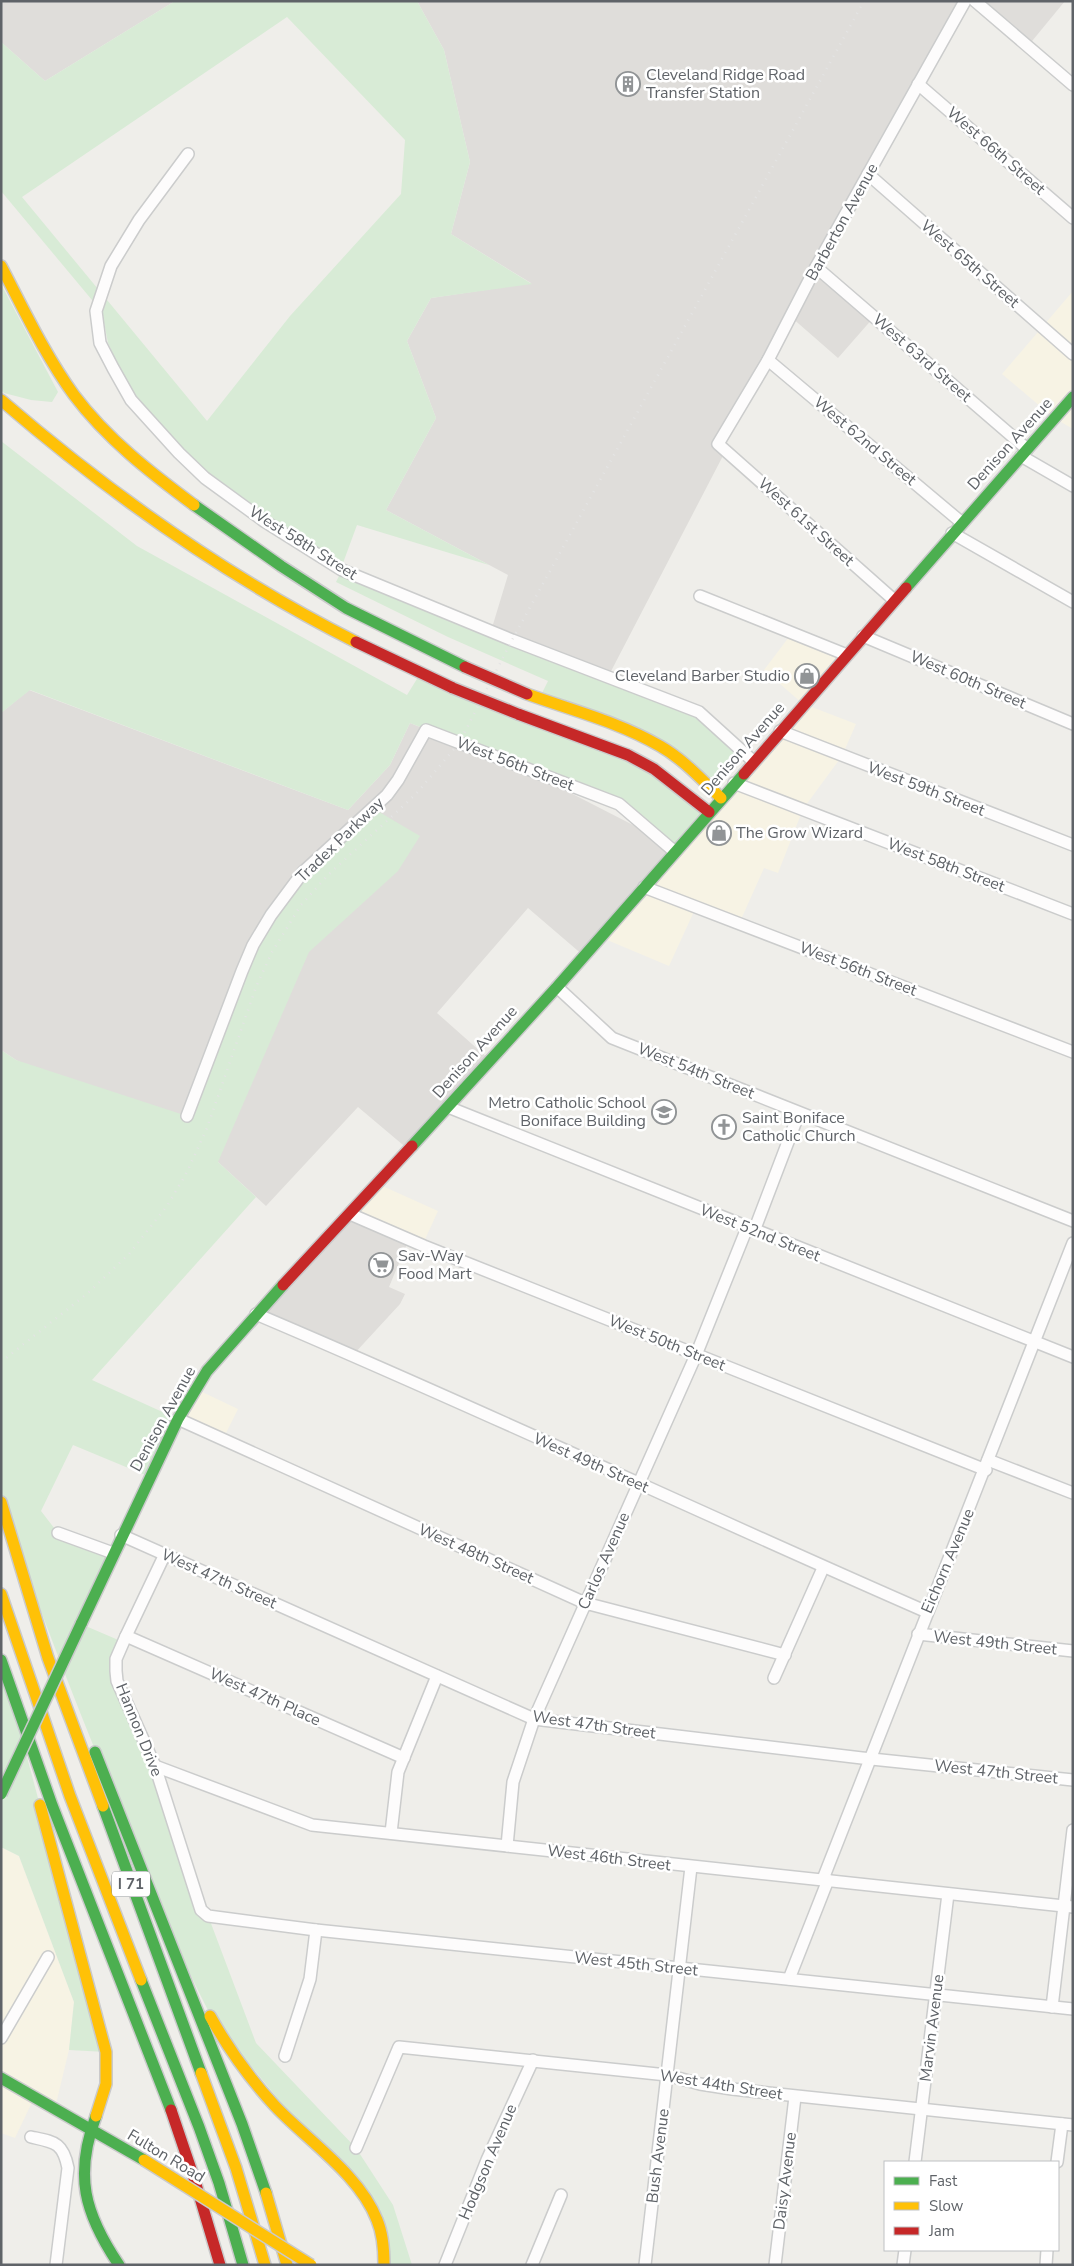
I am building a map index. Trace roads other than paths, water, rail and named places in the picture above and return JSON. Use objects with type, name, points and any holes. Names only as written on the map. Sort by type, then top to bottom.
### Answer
[{"type":"main road","points":[[1,266],[38,337],[68,386],[88,412],[153,475],[260,553],[340,604],[391,632],[465,667],[527,694],[644,738],[677,758],[721,798]]},
{"type":"main road","name":"Denison Avenue","points":[[1,1794],[121,1535],[178,1419],[207,1371],[256,1314],[350,1214],[556,987],[961,522],[1073,397]]},
{"type":"main road","points":[[1,400],[71,460],[120,497],[217,564],[300,614],[353,642],[453,688],[628,755],[660,773],[709,812]]},
{"type":"main road","points":[[2,1507],[251,2149],[287,2265]]},
{"type":"main road","name":"I 71","points":[[2,1507],[48,1658],[236,2168],[265,2265]]},
{"type":"main road","name":"I 71","points":[[1,1594],[64,1779],[199,2127],[219,2183],[243,2265]]},
{"type":"main road","points":[[1,1660],[14,1701],[75,1865],[166,2099],[213,2236],[220,2265]]},
{"type":"main road","points":[[14,1701],[106,2052],[108,2077],[106,2091],[91,2130],[83,2172],[84,2196],[93,2224],[119,2265]]},
{"type":"main road","points":[[147,1880],[194,1984],[231,2051],[275,2106],[353,2185],[372,2209],[382,2238],[384,2265]]},
{"type":"main road","name":"Fulton Road","points":[[1,2078],[18,2085],[144,2160],[311,2265]]},
{"type":"street","name":"Barberton Avenue","points":[[718,444],[768,360],[816,267],[965,1]]},
{"type":"street","points":[[975,1],[1073,85]]},
{"type":"street","name":"West 66th Street","points":[[918,84],[1073,218]]},
{"type":"street","name":"West 58th Street","points":[[188,154],[139,220],[111,266],[96,311],[100,343],[112,368],[131,400],[158,431],[205,478],[264,521],[342,570],[512,640],[699,712],[753,761]]},
{"type":"street","name":"West 65th Street","points":[[868,174],[1073,354]]},
{"type":"street","name":"West 63rd Street","points":[[816,267],[1024,453],[1073,486]]},
{"type":"street","name":"West 62nd Street","points":[[768,360],[961,522]]},
{"type":"street","name":"West 61st Street","points":[[718,444],[894,600]]},
{"type":"street","points":[[952,533],[1073,602]]},
{"type":"street","points":[[700,596],[847,655]]},
{"type":"street","name":"West 60th Street","points":[[863,636],[1073,724]]},
{"type":"street","name":"West 56th Street","points":[[426,730],[620,804],[675,852]]},
{"type":"street","name":"Tradex Parkway","points":[[187,1116],[253,945],[271,915],[303,872],[387,795],[398,780],[426,730]]},
{"type":"street","name":"West 59th Street","points":[[780,730],[1073,845]]},
{"type":"street","name":"West 58th Street","points":[[734,783],[1073,914]]},
{"type":"street","name":"West 56th Street","points":[[644,887],[1073,1052]]},
{"type":"street","name":"West 54th Street","points":[[556,987],[612,1038],[1073,1222]]},
{"type":"street","name":"West 52nd Street","points":[[448,1107],[1073,1357]]},
{"type":"street","name":"Carlos Avenue","points":[[507,1846],[513,1782],[534,1719],[696,1355],[799,1113]]},
{"type":"street","name":"West 50th Street","points":[[350,1214],[424,1246],[696,1355],[987,1465],[1073,1493]]},
{"type":"street","name":"Eichorn Avenue","points":[[790,1979],[825,1880],[918,1634],[987,1465],[1073,1243]]},
{"type":"street","name":"West 49th Street","points":[[256,1314],[354,1355],[823,1568],[927,1612]]},
{"type":"street","name":"West 48th Street","points":[[178,1419],[585,1603],[785,1655]]},
{"type":"street","points":[[58,1533],[113,1553]]},
{"type":"street","name":"West 47th Street","points":[[121,1535],[534,1719],[870,1759],[1073,1780]]},
{"type":"street","name":"Hannon Drive","points":[[165,1554],[116,1659],[118,1682],[155,1766],[202,1910]]},
{"type":"street","points":[[774,1678],[823,1568]]},
{"type":"street","name":"West 49th Street","points":[[918,1634],[1073,1651]]},
{"type":"street","name":"West 47th Place","points":[[126,1636],[404,1758]]},
{"type":"street","points":[[391,1832],[398,1772],[437,1676]]},
{"type":"street","name":"West 46th Street","points":[[155,1766],[312,1825],[391,1832],[691,1868],[825,1880],[1068,1907]]},
{"type":"street","points":[[1052,2007],[1068,1907],[1073,1830]]},
{"type":"street","name":"Bush Avenue","points":[[645,2265],[691,1868]]},
{"type":"street","name":"Marvin Avenue","points":[[915,2161],[948,1894]]},
{"type":"street","name":"West 45th Street","points":[[202,1910],[208,1916],[218,1919],[1073,2009]]},
{"type":"street","points":[[285,2056],[310,1979],[316,1930]]},
{"type":"street","points":[[1,2038],[48,1957]]},
{"type":"street","name":"West 44th Street","points":[[356,2148],[400,2046],[667,2075],[700,2084],[795,2096],[1067,2124]]},
{"type":"street","name":"Hodgson Avenue","points":[[445,2265],[487,2160],[533,2060]]},
{"type":"street","name":"Daisy Avenue","points":[[775,2265],[795,2096]]},
{"type":"street","points":[[1057,2161],[1067,2124]]},
{"type":"street","points":[[31,2137],[54,2143],[62,2149],[68,2168],[56,2265]]},
{"type":"street","points":[[532,2265],[561,2195]]},
{"type":"street","points":[[903,2265],[905,2251]]},
{"type":"street","points":[[1046,2265],[1047,2251]]},
{"type":"railway","points":[[1,1362],[88,1293],[129,1254],[167,1206],[187,1172],[207,1128],[256,987],[272,952],[301,905],[328,875],[416,794],[459,743],[512,640],[864,1]]},
{"type":"place","name":"Cleveland Ridge Road Transfer Station","points":[[628,84]]},
{"type":"place","name":"Cleveland Barber Studio","points":[[807,676]]},
{"type":"place","name":"The Grow Wizard","points":[[719,833]]},
{"type":"place","name":"Metro Catholic School Boniface Building","points":[[664,1112]]},
{"type":"place","name":"Saint Boniface Catholic Church","points":[[724,1127]]},
{"type":"place","name":"Sav-Way Food Mart","points":[[381,1265]]}]
